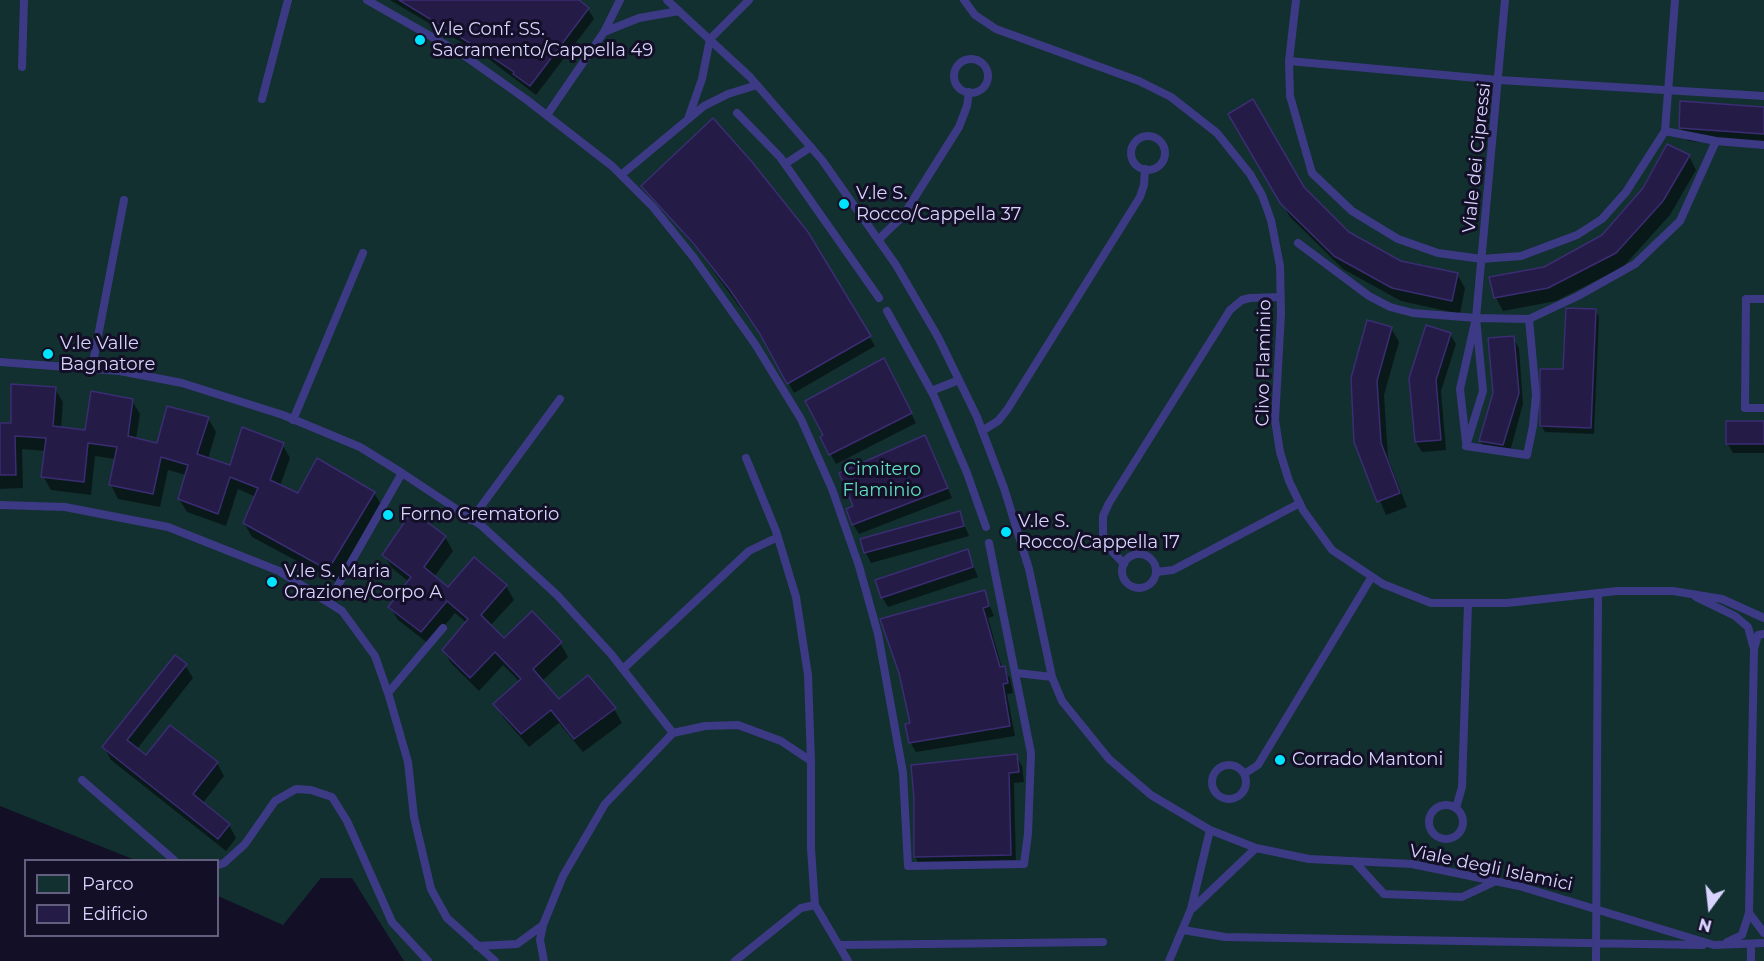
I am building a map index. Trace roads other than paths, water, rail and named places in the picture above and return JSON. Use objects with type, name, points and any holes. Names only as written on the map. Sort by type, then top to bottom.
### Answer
[{"type":"lane","points":[[22,67],[24,0]]},
{"type":"lane","points":[[262,99],[288,0]]},
{"type":"lane","points":[[367,0],[448,45],[547,115],[621,174],[660,216],[736,315],[801,419],[831,489],[859,566],[878,634],[903,772],[908,866],[1024,864],[1028,834],[1030,753],[1017,673],[989,543]]},
{"type":"lane","points":[[547,115],[604,32],[620,0]]},
{"type":"lane","name":"Viale degli Islamici","points":[[667,0],[757,85],[812,147],[879,239],[939,338],[982,431],[1004,488],[1029,569],[1052,677],[1062,701],[1109,759],[1151,795],[1210,830],[1256,848],[1310,859],[1412,864],[1496,881],[1595,907],[1714,945],[1764,944]]},
{"type":"lane","points":[[689,117],[702,79],[710,39],[749,0]]},
{"type":"lane","name":"Clivo Flaminio","points":[[964,0],[975,15],[996,29],[1138,81],[1171,98],[1202,120],[1240,161],[1262,195],[1277,251],[1281,297],[1275,420],[1280,452],[1289,481],[1300,503],[1317,532],[1332,550],[1371,578],[1431,603],[1507,603],[1598,593],[1673,591],[1722,599],[1764,618]]},
{"type":"lane","points":[[1296,0],[1289,60],[1290,96],[1312,173],[1352,211],[1398,239],[1438,253],[1482,259],[1521,256],[1577,236],[1602,219],[1626,192],[1665,131],[1670,90],[1675,0]]},
{"type":"lane","name":"Viale dei Cipressi","points":[[1476,318],[1505,0]]},
{"type":"lane","points":[[604,32],[650,15],[679,11]]},
{"type":"lane","points":[[972,59],[982,63],[988,77],[984,87],[969,92],[959,87],[954,77],[962,62],[972,59]]},
{"type":"lane","points":[[1289,60],[1499,80],[1764,96]]},
{"type":"lane","points":[[621,174],[689,117],[711,102],[757,85]]},
{"type":"lane","points":[[879,239],[903,216],[953,136],[965,114],[969,92]]},
{"type":"lane","points":[[737,113],[785,164],[879,298]]},
{"type":"lane","points":[[1665,131],[1716,141],[1764,145]]},
{"type":"lane","points":[[1149,136],[1159,140],[1164,154],[1160,164],[1145,169],[1132,159],[1131,148],[1138,139],[1149,136]]},
{"type":"lane","points":[[1298,243],[1369,296],[1390,307],[1413,313],[1476,318],[1529,318],[1578,296],[1635,264],[1680,221],[1716,141]]},
{"type":"lane","points":[[785,164],[812,147]]},
{"type":"lane","points":[[982,431],[998,421],[1007,410],[1140,197],[1144,185],[1145,169]]},
{"type":"lane","points":[[92,368],[124,200]]},
{"type":"lane","points":[[293,420],[363,253]]},
{"type":"lane","points":[[1124,564],[1132,556],[1143,554],[1153,561],[1156,572],[1148,585],[1133,586],[1125,579],[1124,564],[1108,547],[1103,534],[1102,516],[1109,503],[1230,310],[1242,300],[1281,297]]},
{"type":"lane","points":[[1764,299],[1746,299],[1745,408],[1764,408]]},
{"type":"lane","points":[[887,311],[931,391],[967,473],[986,527]]},
{"type":"lane","points":[[1466,446],[1483,391],[1476,318]]},
{"type":"lane","points":[[1466,446],[1460,389],[1476,318]]},
{"type":"lane","points":[[1466,446],[1527,455],[1536,395],[1529,318]]},
{"type":"lane","points":[[0,362],[92,368],[182,383],[293,420],[360,447],[471,520],[557,595],[623,669],[673,733]]},
{"type":"lane","points":[[931,391],[959,380]]},
{"type":"lane","points":[[471,520],[560,399]]},
{"type":"lane","points":[[746,458],[777,537],[796,597],[808,675],[811,849],[815,905],[848,961]]},
{"type":"lane","points":[[329,601],[402,473]]},
{"type":"lane","points":[[1156,572],[1173,570],[1300,503]]},
{"type":"lane","points":[[0,505],[65,507],[168,526],[279,571],[342,611],[375,656],[388,693],[408,762],[414,817],[431,889],[447,918],[495,961]]},
{"type":"lane","points":[[623,669],[749,551],[777,537]]},
{"type":"lane","points":[[1244,774],[1258,765],[1371,578]]},
{"type":"lane","points":[[1596,961],[1598,593]]},
{"type":"lane","points":[[1690,594],[1735,616],[1748,627],[1754,649]]},
{"type":"lane","points":[[1456,808],[1440,806],[1432,814],[1432,830],[1440,837],[1451,838],[1462,828],[1462,817],[1456,808],[1462,787],[1468,604]]},
{"type":"lane","points":[[388,693],[443,628]]},
{"type":"lane","points":[[1182,930],[1225,938],[1596,945],[1714,945],[1734,940],[1742,935],[1749,913],[1754,649],[1758,635],[1764,634]]},
{"type":"lane","points":[[1017,673],[1052,677]]},
{"type":"lane","points":[[544,961],[540,940],[543,925],[562,876],[604,804],[673,733],[705,726],[738,725],[781,741],[811,761]]},
{"type":"lane","points":[[1237,766],[1244,774],[1246,785],[1240,795],[1229,798],[1215,791],[1212,780],[1221,767],[1237,766]]},
{"type":"lane","points":[[82,780],[172,859]]},
{"type":"lane","points":[[219,865],[224,863],[245,844],[275,801],[296,789],[311,790],[332,797],[347,821],[393,922],[428,961]]},
{"type":"lane","points":[[1169,961],[1191,909],[1210,830]]},
{"type":"lane","points":[[1191,909],[1256,848]]},
{"type":"lane","points":[[1354,860],[1384,894],[1462,897],[1496,881]]},
{"type":"lane","points":[[735,961],[801,908],[815,905]]},
{"type":"lane","points":[[1749,913],[1764,933]]},
{"type":"lane","points":[[477,946],[517,944],[543,925]]},
{"type":"lane","points":[[839,945],[1103,942]]},
{"type":"lane","points":[[1751,945],[1751,961]]},
{"type":"place","name":"V.le Conf. SS. Sacramento/Cappella 49","points":[[420,40]]},
{"type":"place","name":"V.le S. Rocco/Cappella 37","points":[[844,204]]},
{"type":"place","name":"V.le Valle Bagnatore","points":[[48,354]]},
{"type":"place","name":"Forno Crematorio","points":[[388,515]]},
{"type":"place","name":"V.le S. Rocco/Cappella 17","points":[[1006,532]]},
{"type":"place","name":"V.le S. Maria Orazione/Corpo A","points":[[272,582]]},
{"type":"place","name":"Corrado Mantoni","points":[[1280,760]]},
{"type":"park label","name":"Cimitero Flaminio","points":[[882,480]]}]
